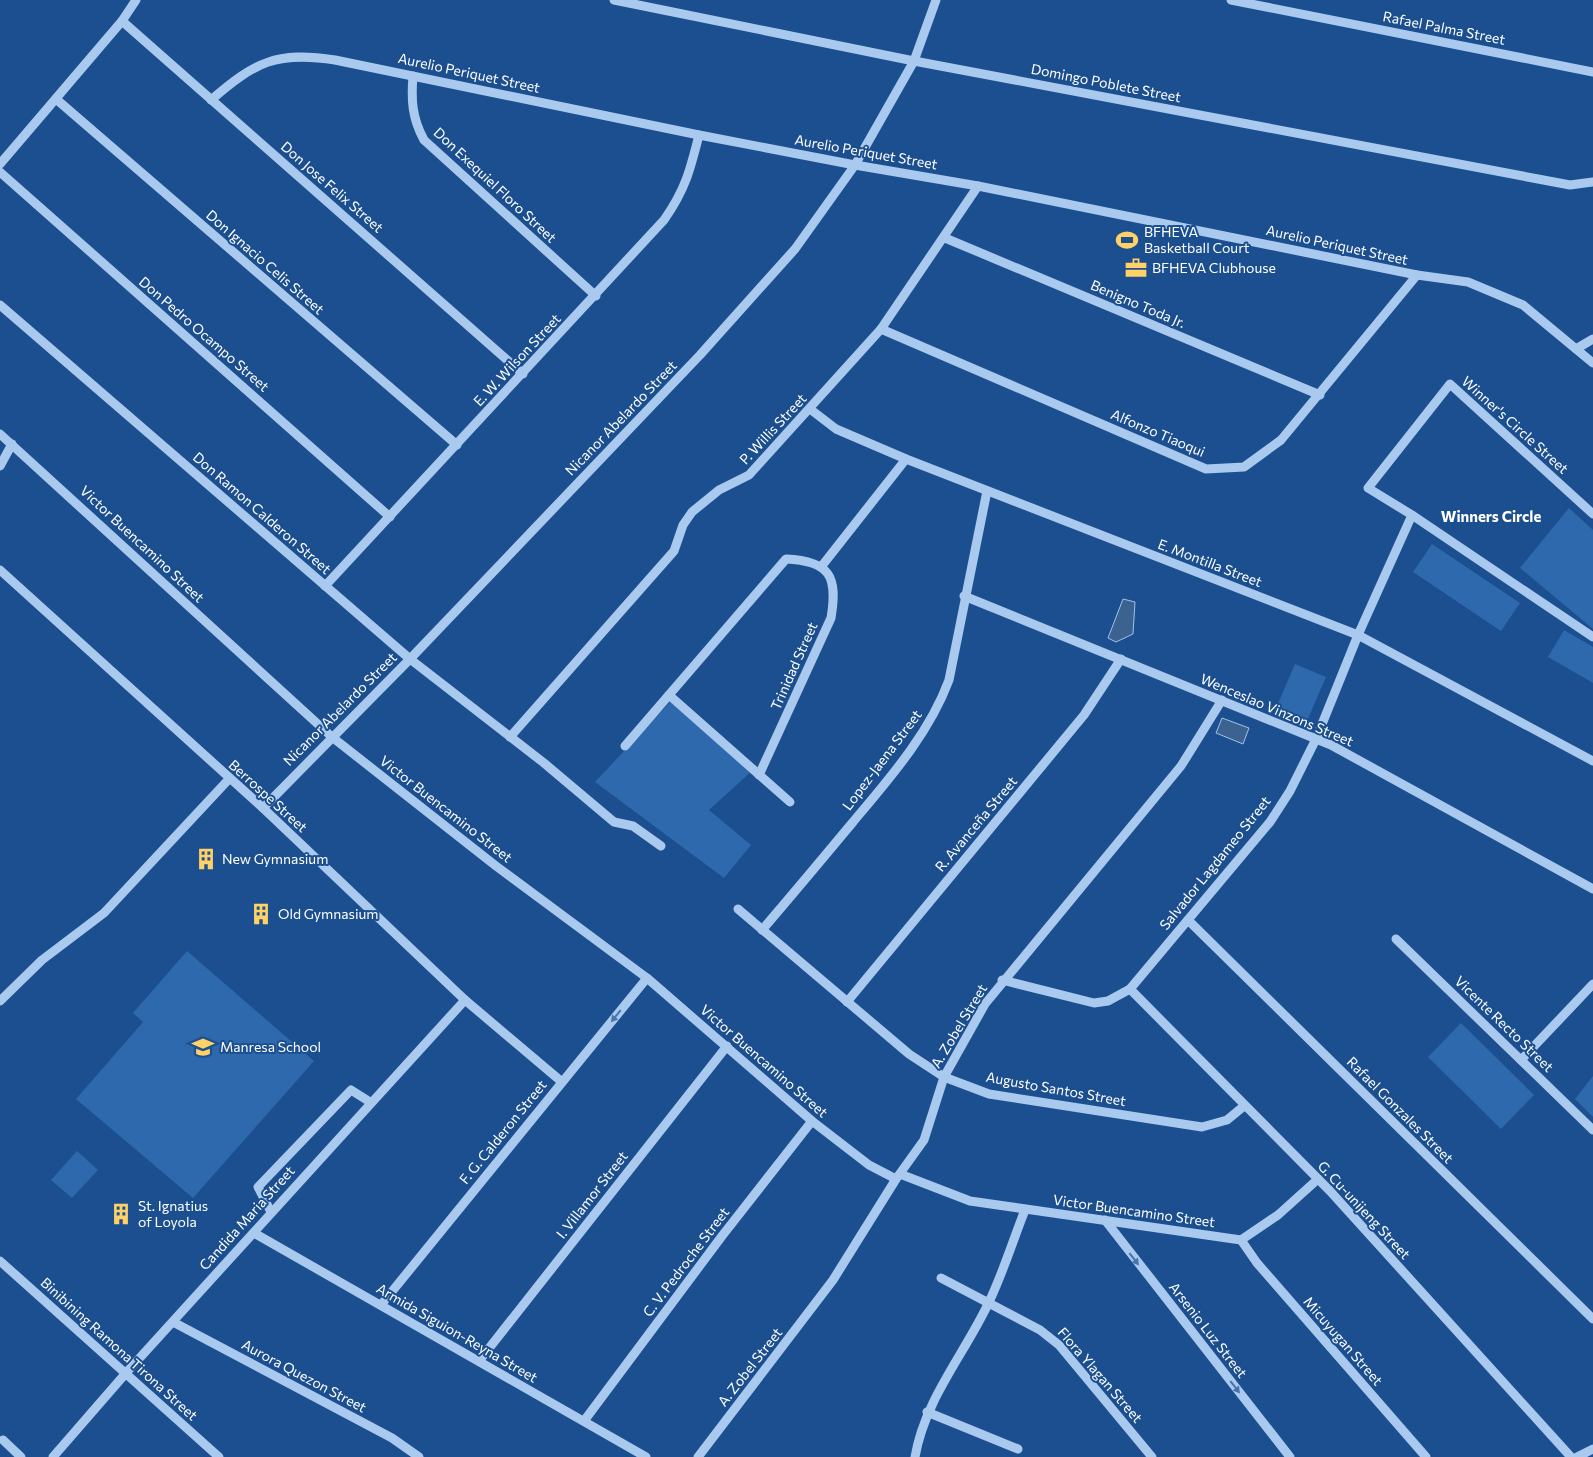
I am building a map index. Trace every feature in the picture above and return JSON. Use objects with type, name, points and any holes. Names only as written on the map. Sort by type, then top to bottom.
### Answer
[{"type":"street","points":[[0,164],[122,21],[136,0]]},
{"type":"street","name":"Domingo Poblete Street","points":[[614,0],[914,62],[1570,184],[1593,182]]},
{"type":"street","name":"Nicanor Abelardo Street","points":[[262,808],[410,659],[725,327],[795,249],[855,165],[914,62],[936,0]]},
{"type":"street","name":"Rafael Palma Street","points":[[1231,0],[1593,72]]},
{"type":"street","name":"Don Jose Felix Street","points":[[122,21],[523,374]]},
{"type":"street","name":"Aurelio Periquet Street","points":[[211,100],[234,80],[256,65],[278,58],[305,55],[699,135],[978,186],[1417,275],[1468,282],[1523,305],[1593,364]]},
{"type":"street","name":"Don Exequiel Floro Street","points":[[413,76],[411,100],[413,114],[424,140],[596,296]]},
{"type":"street","name":"Don Ignacio Celis Street","points":[[56,98],[456,445]]},
{"type":"street","name":"E. W. Wilson Street","points":[[325,586],[596,296],[664,220],[679,198],[689,177],[699,135]]},
{"type":"street","name":"Don Pedro Ocampo Street","points":[[0,172],[390,517]]},
{"type":"street","name":"P. Willis Street","points":[[510,737],[674,552],[682,526],[692,512],[719,490],[749,475],[881,330],[945,238],[978,186]]},
{"type":"street","name":"Benigno Toda Jr.","points":[[945,238],[1320,395]]},
{"type":"street","name":"Alfonzo Tiaoqui","points":[[881,330],[1206,469],[1244,467],[1281,440],[1417,275]]},
{"type":"street","name":"Don Ramon Calderon Street","points":[[0,305],[410,659],[614,822],[633,826],[661,846]]},
{"type":"street","points":[[1576,349],[1593,339]]},
{"type":"street","name":"Winner's Circle Street","points":[[1593,514],[1450,384],[1368,488],[1412,515],[1593,637]]},
{"type":"street","name":"E. Montilla Street","points":[[810,408],[836,429],[906,459],[1358,635],[1593,761]]},
{"type":"street","name":"Victor Buencamino Street","points":[[0,434],[332,738],[496,866],[647,978],[812,1121],[869,1165],[970,1202],[1242,1240]]},
{"type":"street","points":[[0,466],[12,444]]},
{"type":"street","points":[[625,746],[786,559],[804,560],[821,567],[906,459]]},
{"type":"street","name":"Lopez-Jaena Street","points":[[762,930],[888,780],[932,718],[949,680],[964,596],[987,491]]},
{"type":"street","name":"Salvador Lagdameo Street","points":[[1002,980],[1094,1003],[1108,1002],[1130,989],[1270,822],[1290,791],[1316,739],[1358,635],[1412,515]]},
{"type":"street","name":"Trinidad Street","points":[[760,775],[831,618],[835,595],[832,580],[821,567]]},
{"type":"street","name":"Berrospe Street","points":[[0,570],[262,808],[465,1000],[562,1082]]},
{"type":"street","name":"Wenceslao Vinzons Street","points":[[964,596],[1316,739],[1593,889]]},
{"type":"street","name":"R. Avanceña Street","points":[[847,1002],[1084,715],[1121,659]]},
{"type":"street","points":[[668,696],[790,802]]},
{"type":"street","name":"A. Zobel Street","points":[[698,1457],[833,1280],[898,1177],[924,1140],[944,1076],[985,1004],[1002,980],[1181,766],[1222,700]]},
{"type":"street","points":[[0,1001],[42,960],[104,913],[229,779]]},
{"type":"street","name":"Augusto Santos Street","points":[[738,909],[909,1054],[944,1076],[989,1094],[1202,1127],[1227,1120],[1244,1106]]},
{"type":"street","name":"Rafael Gonzales Street","points":[[1188,920],[1593,1319]]},
{"type":"street","name":"Vicente Recto Street","points":[[1396,939],[1593,1130]]},
{"type":"street","name":"F. G. Calderon Street","points":[[382,1304],[647,978]]},
{"type":"street","points":[[1521,1060],[1593,984]]},
{"type":"street","name":"G. Cu-unijeng Street","points":[[1130,989],[1318,1179],[1493,1369],[1571,1457]]},
{"type":"street","name":"Candida Maria Street","points":[[53,1457],[370,1102],[465,1000]]},
{"type":"street","name":"I. Villamor Street","points":[[479,1361],[727,1046]]},
{"type":"street","points":[[271,1212],[258,1187],[351,1090],[370,1102]]},
{"type":"street","name":"C. V. Pedroche Street","points":[[584,1421],[722,1236],[812,1121]]},
{"type":"street","points":[[1242,1240],[1278,1215],[1318,1179]]},
{"type":"street","points":[[914,1457],[919,1433],[927,1412],[989,1302],[1024,1210]]},
{"type":"street","name":"Arsenio Luz Street","points":[[1106,1220],[1290,1457]]},
{"type":"street","name":"Armida Siguion-Reyna Street","points":[[254,1233],[382,1304],[646,1457]]},
{"type":"street","name":"Micuyugan Street","points":[[1242,1240],[1258,1263],[1426,1457]]},
{"type":"street","name":"Binibining Ramona Tirona Street","points":[[0,1261],[219,1457]]},
{"type":"street","name":"Flora Ylagan Street","points":[[941,1278],[1040,1330],[1059,1345],[1152,1457]]},
{"type":"street","name":"Aurora Quezon Street","points":[[173,1322],[408,1447],[419,1457]]},
{"type":"street","points":[[927,1412],[1018,1449]]},
{"type":"street","points":[[3,1440],[21,1457]]},
{"type":"street","points":[[1577,1457],[1593,1449]]},
{"type":"shaded area","points":[[1569,508],[1593,530],[1593,629],[1520,568]]},
{"type":"shaded area","points":[[1432,544],[1520,603],[1501,631],[1413,572]]},
{"type":"shaded area","points":[[1123,599],[1135,602],[1133,634],[1116,642],[1108,638]]},
{"type":"shaded area","points":[[1564,630],[1593,647],[1593,683],[1548,657]]},
{"type":"shaded area","points":[[1295,664],[1326,677],[1307,721],[1276,708]]},
{"type":"shaded area","points":[[671,701],[752,771],[709,810],[751,845],[724,878],[595,782]]},
{"type":"shaded area","points":[[1222,718],[1249,728],[1243,744],[1216,733]]},
{"type":"shaded area","points":[[187,951],[314,1061],[193,1198],[76,1099],[143,1022],[133,1013]]},
{"type":"shaded area","points":[[1461,1023],[1534,1095],[1501,1129],[1428,1057]]},
{"type":"shaded area","points":[[1593,1076],[1593,1117],[1575,1099]]},
{"type":"shaded area","points":[[77,1151],[98,1170],[72,1198],[51,1180]]},
{"type":"place","name":"BFHEVA Basketball Court","points":[[1127,240]]},
{"type":"place","name":"BFHEVA Clubhouse","points":[[1136,268]]},
{"type":"place","name":"New Gymnasium","points":[[206,859]]},
{"type":"place","name":"Old Gymnasium","points":[[261,914]]},
{"type":"place","name":"Manresa School","points":[[203,1047]]},
{"type":"place","name":"St. Ignatius of Loyola","points":[[121,1214]]},
{"type":"district","name":"Winners Circle","points":[[1491,517]]}]
